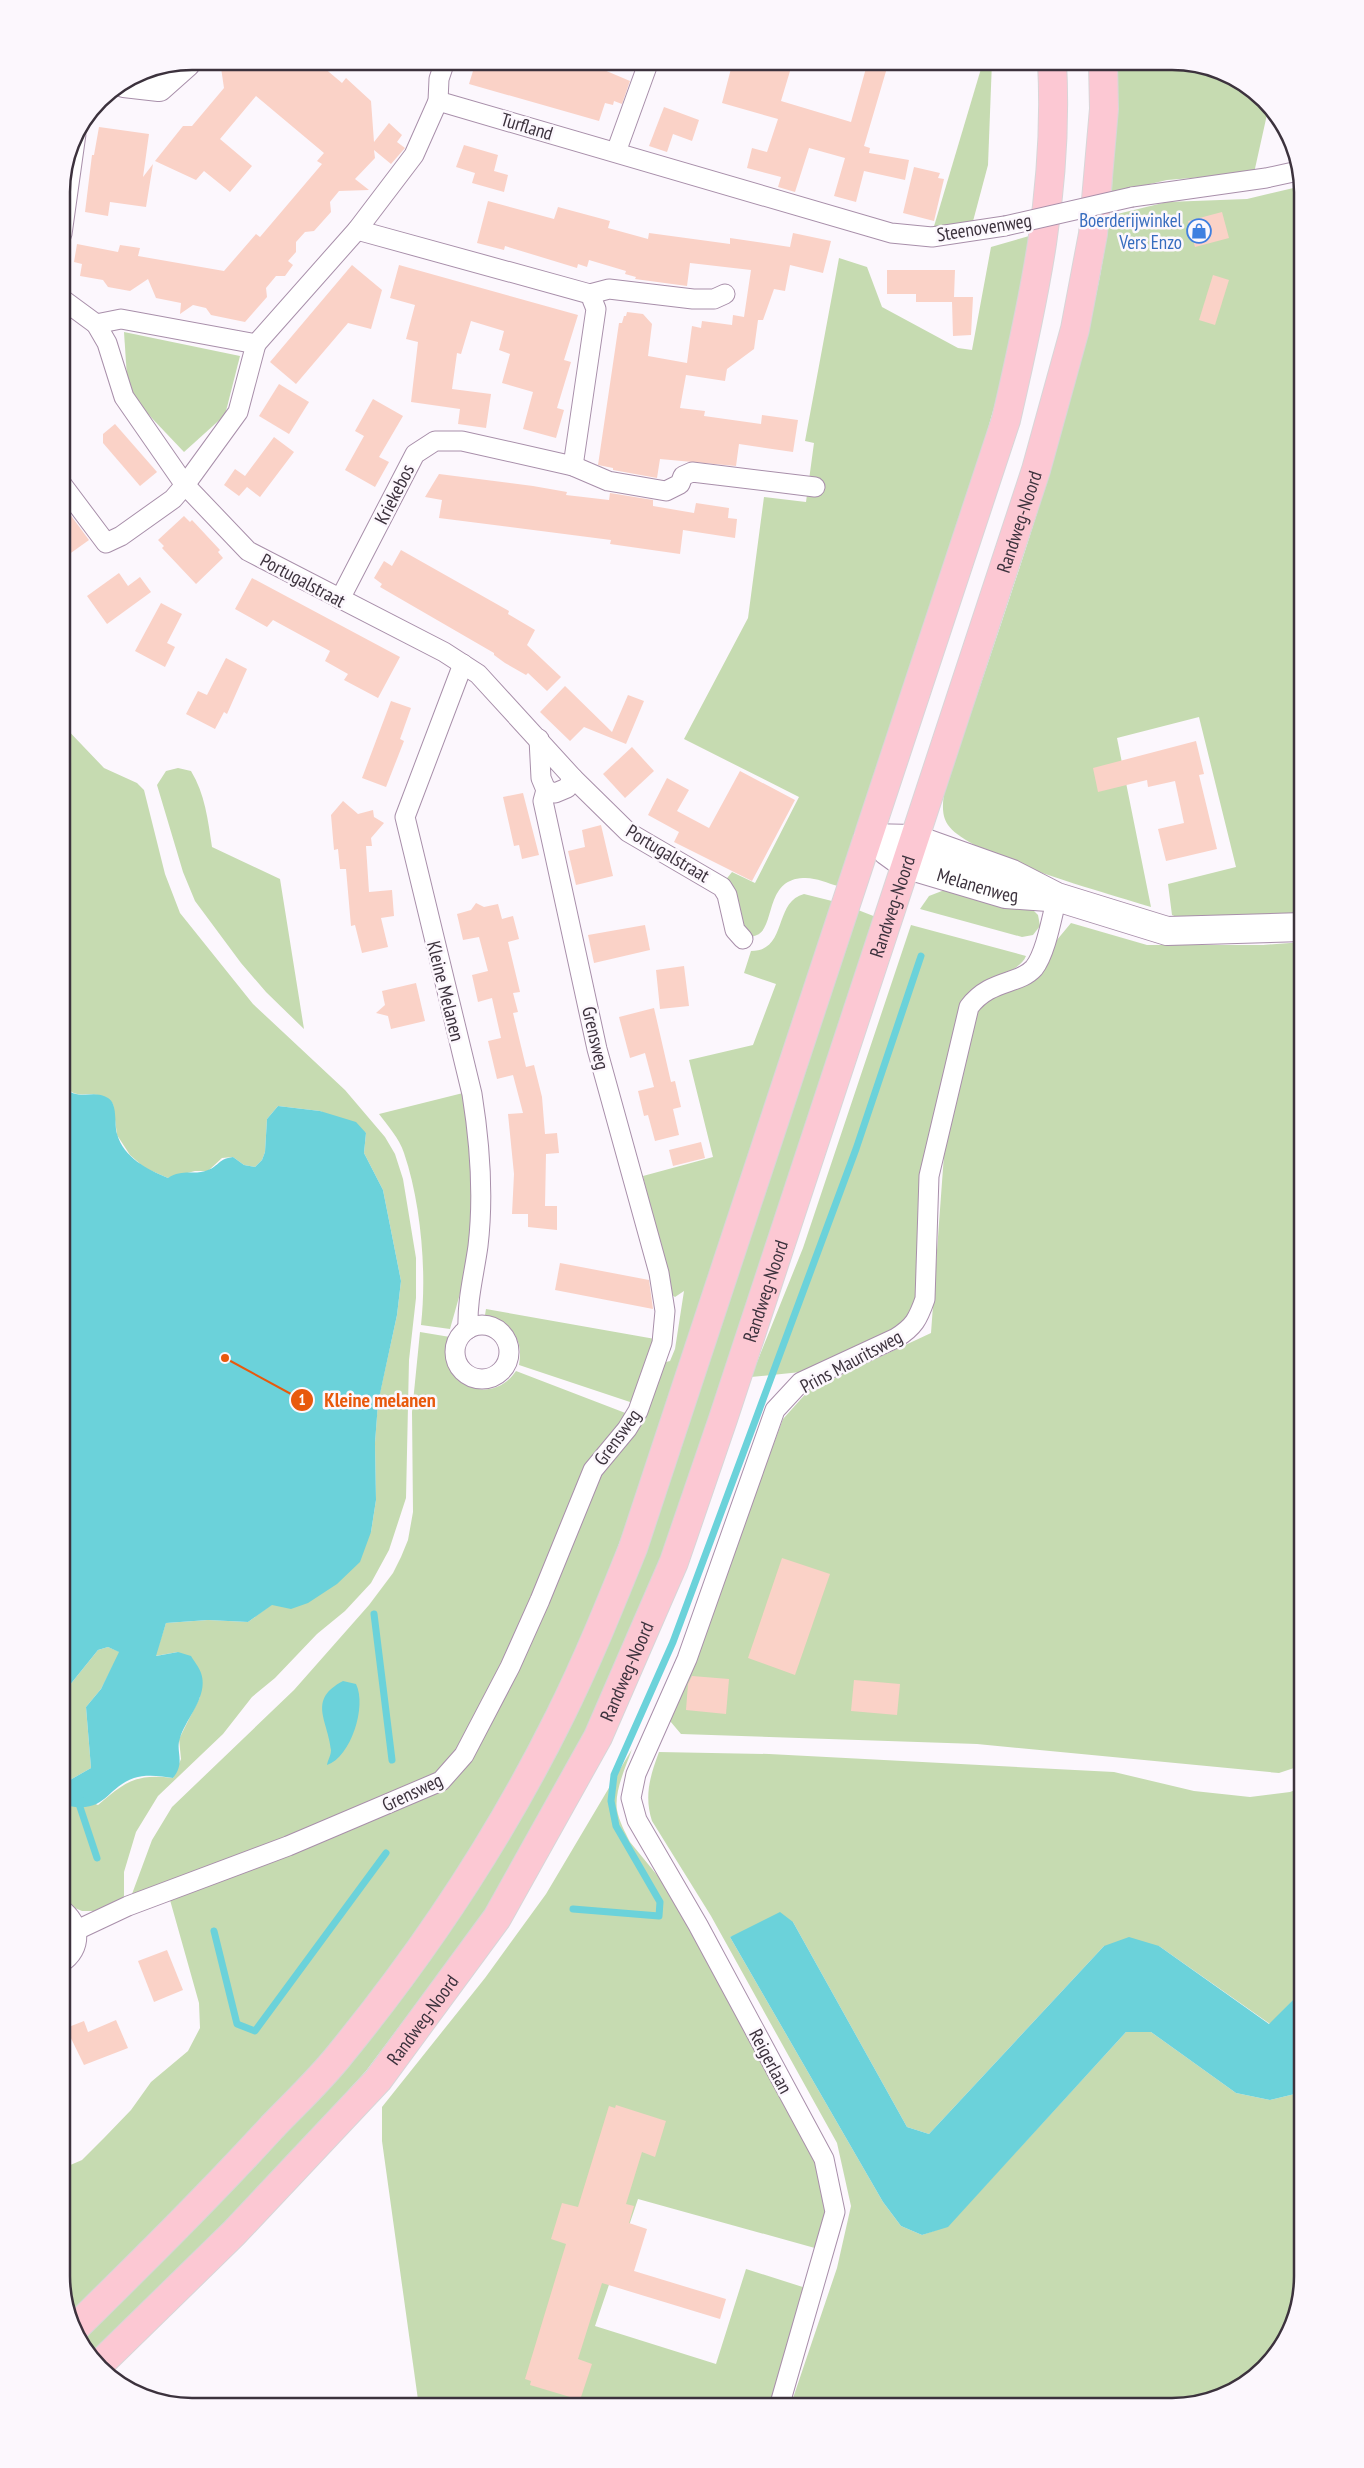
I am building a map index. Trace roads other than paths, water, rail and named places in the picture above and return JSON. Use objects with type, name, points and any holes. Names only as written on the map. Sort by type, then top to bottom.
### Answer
[{"type":"main road","points":[[80,2323],[197,2208],[341,2054],[405,1970],[459,1894],[513,1804],[559,1718],[597,1637],[633,1548],[1006,420],[1033,302],[1044,237],[1054,112],[1052,70]]},
{"type":"main road","name":"Randweg-Noord","points":[[105,2360],[234,2233],[378,2080],[497,1918],[598,1737],[677,1553],[723,1419],[1036,470],[1075,329],[1093,234],[1104,109],[1102,70]]},
{"type":"street","points":[[70,494],[106,543],[121,536],[173,499],[238,412],[256,344],[357,230],[414,155],[438,101],[439,80],[442,70]]},
{"type":"street","points":[[616,152],[646,70]]},
{"type":"street","points":[[136,84],[159,87],[176,71]]},
{"type":"street","name":"Turfland","points":[[438,101],[616,152]]},
{"type":"street","name":"Steenovenweg","points":[[616,152],[891,232],[932,237],[1006,226],[1132,197],[1266,178],[1292,172]]},
{"type":"street","points":[[357,230],[590,294],[609,289],[693,299],[714,299],[725,294]]},
{"type":"street","points":[[573,466],[596,309],[590,294]]},
{"type":"street","points":[[70,305],[96,324],[121,319],[256,344]]},
{"type":"street","name":"Portugalstraat","points":[[96,324],[107,343],[124,397],[185,485],[248,551],[444,652],[478,674],[573,778],[628,832],[722,887],[727,894],[736,930],[743,940]]},
{"type":"street","name":"Kriekebos","points":[[340,600],[415,454],[435,441],[462,441],[573,466],[608,482],[666,491],[680,484],[683,476],[692,472],[815,487]]},
{"type":"street","name":"Kleine Melanen","points":[[464,664],[405,818],[472,1094],[478,1130],[481,1195],[478,1245],[467,1305],[468,1329]]},
{"type":"street","name":"Grensweg","points":[[77,1930],[128,1906],[288,1846],[441,1781],[451,1772],[464,1755],[510,1666],[540,1600],[593,1470],[627,1429],[638,1411],[662,1343],[665,1310],[659,1273],[597,1049],[543,801],[546,790],[541,778],[538,739]]},
{"type":"street","points":[[546,790],[556,793],[567,788],[573,778]]},
{"type":"street","name":"Melanenweg","points":[[868,838],[910,851],[1012,874],[1057,898],[1167,931],[1294,927]]},
{"type":"street","name":"Prins Mauritsweg","points":[[655,1733],[687,1659],[775,1410],[801,1382],[896,1338],[910,1330],[919,1317],[925,1299],[929,1176],[969,1007],[977,997],[989,988],[1027,974],[1034,968],[1042,949],[1057,898]]},
{"type":"street","name":"Reigerlaan","points":[[655,1733],[636,1774],[630,1798],[637,1820],[698,1925],[824,2159],[835,2212],[782,2398]]},
{"type":"street","points":[[70,1916],[77,1930],[77,1942],[70,1956]]},
{"type":"water","points":[[70,1091],[83,1095],[102,1095],[108,1098],[114,1109],[117,1134],[125,1150],[137,1162],[168,1178],[179,1173],[203,1172],[224,1159],[233,1157],[244,1165],[255,1167],[262,1160],[265,1152],[267,1119],[278,1106],[320,1111],[356,1122],[366,1133],[364,1153],[383,1190],[401,1281],[397,1315],[378,1403],[375,1443],[376,1500],[371,1532],[360,1562],[337,1584],[308,1603],[291,1609],[272,1605],[248,1622],[208,1620],[166,1623],[156,1656],[178,1652],[191,1656],[200,1671],[203,1682],[196,1707],[180,1738],[180,1762],[177,1772],[173,1778],[148,1776],[134,1778],[125,1782],[98,1803],[91,1806],[70,1806],[70,1780],[91,1768],[86,1707],[101,1689],[119,1652],[108,1647],[98,1650],[70,1685]]},
{"type":"water","points":[[343,1681],[356,1684],[359,1693],[358,1717],[350,1742],[336,1760],[327,1765],[331,1750],[322,1711],[323,1703],[332,1688]]},
{"type":"water","points":[[780,1912],[793,1922],[907,2127],[929,2134],[1104,1946],[1129,1937],[1159,1946],[1269,2024],[1294,1999],[1294,2094],[1270,2100],[1236,2093],[1151,2032],[1126,2032],[948,2227],[922,2235],[901,2226],[883,2202],[730,1937]]},
{"type":"waterway","points":[[573,1909],[659,1916],[660,1902],[616,1826],[611,1801],[614,1775],[673,1642],[856,1149],[921,956]]},
{"type":"waterway","points":[[374,1614],[392,1760]]},
{"type":"waterway","points":[[83,1801],[79,1804],[97,1858]]},
{"type":"waterway","points":[[214,1931],[237,2024],[255,2031],[386,1853]]},
{"type":"place","name":"Boerderijwinkel Vers Enzo","points":[[1199,231]]},
{"type":"place","name":"Kleine melanen","points":[[225,1358]]}]
